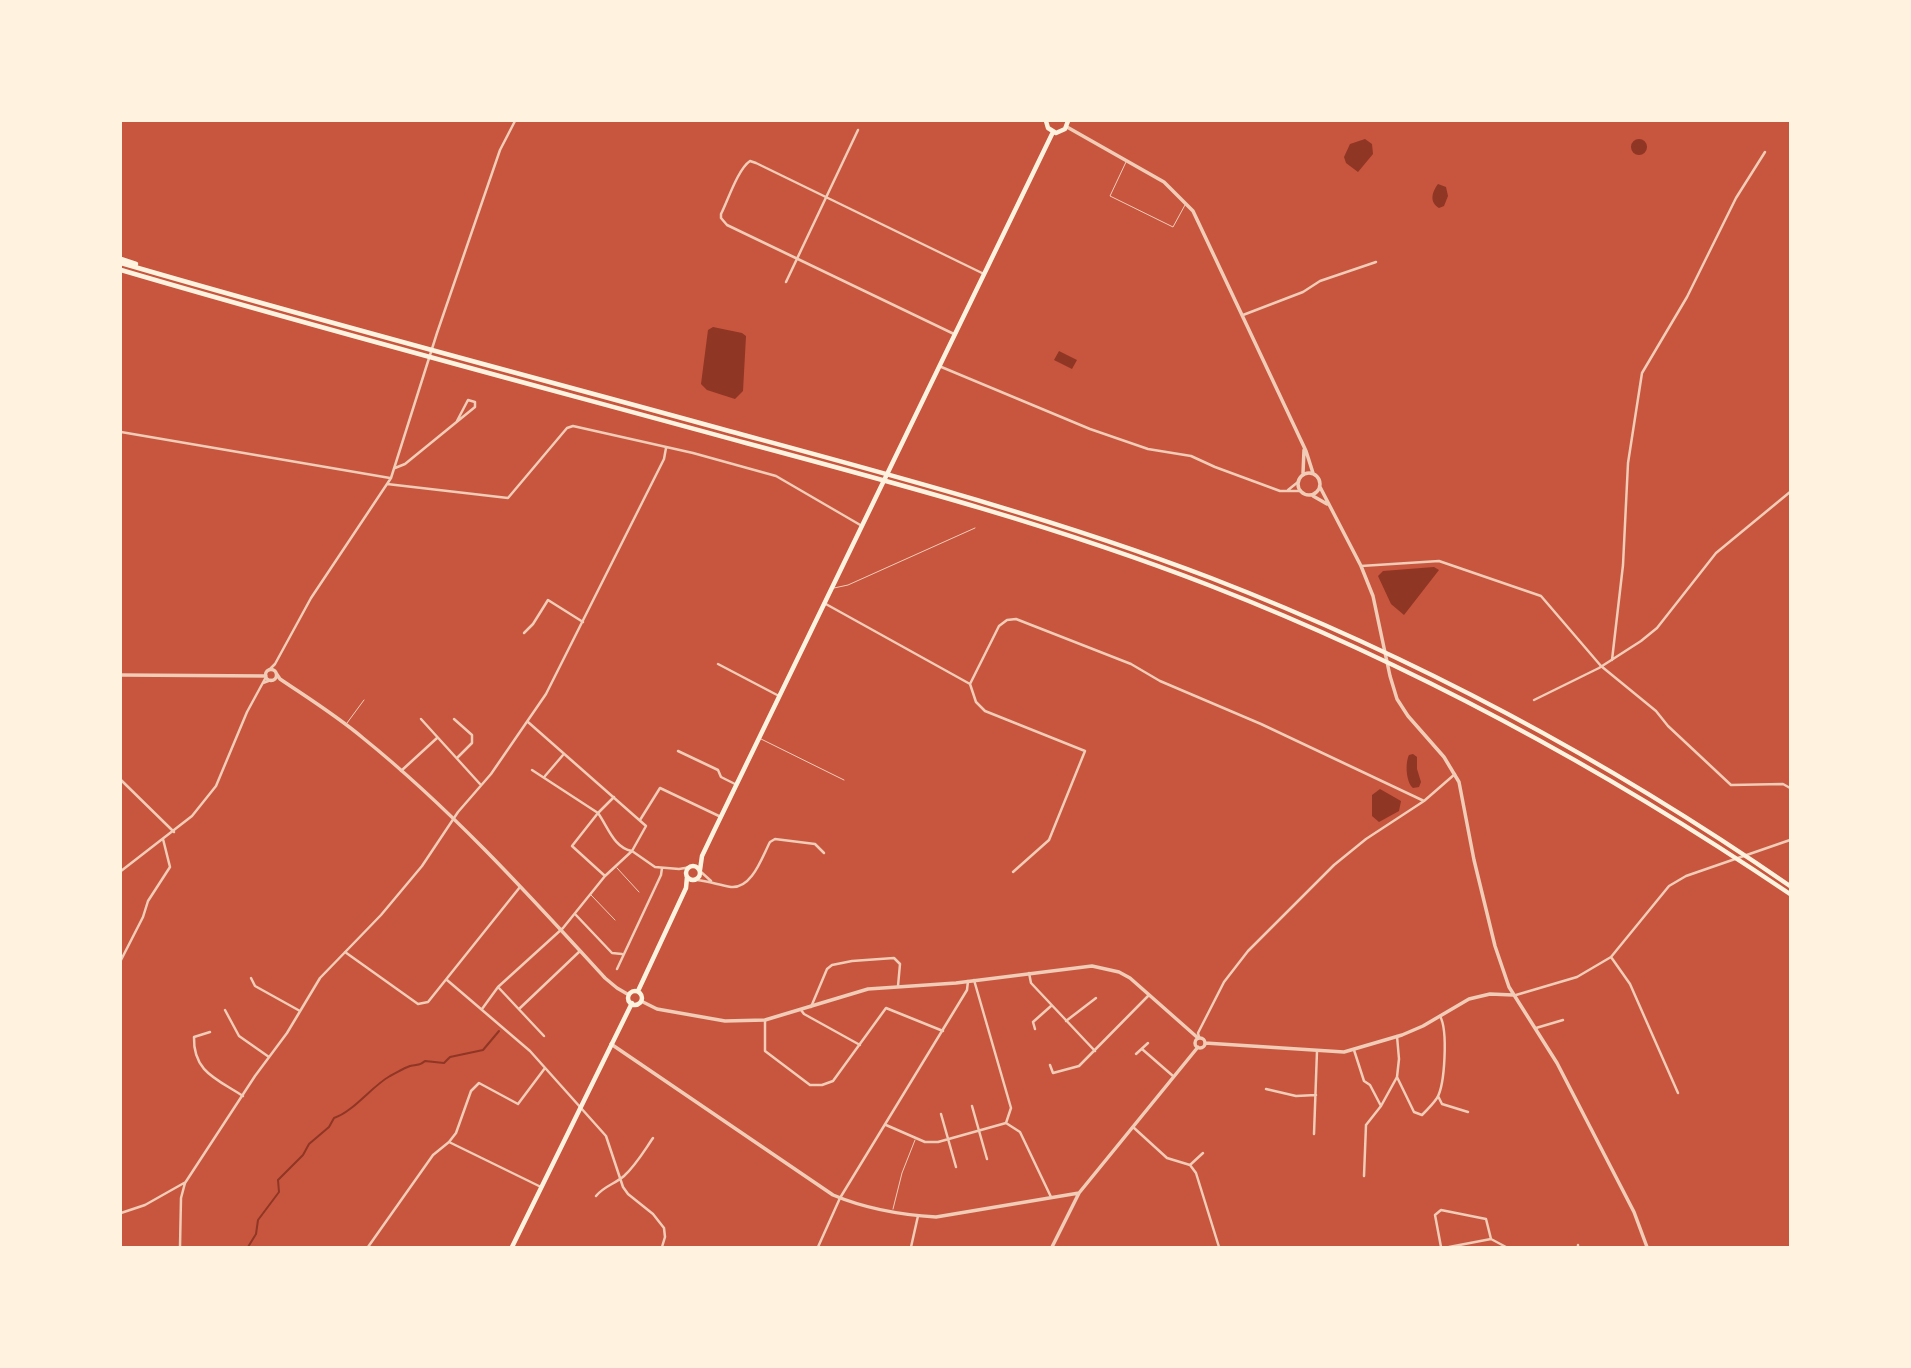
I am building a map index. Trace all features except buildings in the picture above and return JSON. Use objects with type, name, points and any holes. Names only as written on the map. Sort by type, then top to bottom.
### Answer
[{"type":"main road","points":[[1046,121],[1053,132],[1060,132],[1068,124]]},
{"type":"main road","points":[[686,888],[696,880],[702,856],[1053,132]]},
{"type":"main road","points":[[121,261],[193,284],[923,484],[1049,522],[1210,578],[1380,650],[1520,720],[1663,803],[1790,886]]},
{"type":"main road","points":[[121,270],[935,495],[1102,546],[1198,581],[1380,658],[1518,727],[1660,809],[1790,894]]},
{"type":"main road","points":[[638,991],[686,888],[686,871],[702,856]]},
{"type":"main road","points":[[691,866],[700,871]]},
{"type":"main road","points":[[686,876],[696,880]]},
{"type":"main road","points":[[512,1247],[632,1003],[629,995],[638,991]]},
{"type":"main road","points":[[632,1003],[641,1002],[642,996],[638,991]]},
{"type":"street","points":[[121,871],[192,816],[216,786],[247,712],[263,683],[272,675],[275,664],[311,598],[391,478],[500,150],[515,121]]},
{"type":"street","points":[[1068,124],[1164,182],[1186,202],[1200,222],[1303,444],[1313,473],[1318,477],[1320,487],[1361,566],[1376,606],[1397,699],[1455,774],[1495,946],[1513,995],[1557,1063],[1634,1212],[1647,1247]]},
{"type":"street","points":[[786,282],[858,130]]},
{"type":"street","points":[[1612,660],[1623,565],[1628,463],[1642,373],[1687,297],[1736,198],[1765,152]]},
{"type":"street","points":[[954,334],[727,225],[721,218],[746,164],[750,161],[828,197],[984,274]]},
{"type":"street","points":[[1244,315],[1303,292],[1320,281],[1376,262]]},
{"type":"street","points":[[939,366],[1065,419],[1136,445],[1191,456],[1272,488],[1301,491],[1322,499],[1334,510]]},
{"type":"street","points":[[395,468],[405,464],[475,407],[475,402],[468,400],[464,403],[457,421]]},
{"type":"street","points":[[387,484],[508,498],[568,428],[573,426],[776,476],[862,526]]},
{"type":"street","points":[[121,432],[391,478]]},
{"type":"street","points":[[1288,490],[1303,474],[1303,444]]},
{"type":"street","points":[[180,1247],[181,1199],[185,1183],[320,978],[382,915],[422,866],[453,819],[491,774],[528,722],[546,694],[583,622],[664,459],[666,448]]},
{"type":"street","points":[[1303,474],[1313,473]]},
{"type":"street","points":[[1298,482],[1301,491]]},
{"type":"street","points":[[1311,495],[1320,487]]},
{"type":"street","points":[[1534,700],[1612,660],[1657,628],[1716,553],[1790,492]]},
{"type":"street","points":[[1361,566],[1439,561],[1541,596],[1601,666],[1656,711],[1668,726],[1731,785],[1783,784],[1790,788]]},
{"type":"street","points":[[524,633],[548,600],[583,622]]},
{"type":"street","points":[[824,603],[970,684],[981,709],[1085,751],[1049,840],[1013,872]]},
{"type":"street","points":[[970,684],[999,626],[1007,620],[1016,619],[1131,664],[1160,681],[1261,724],[1424,801]]},
{"type":"street","points":[[272,675],[275,664]]},
{"type":"street","points":[[718,664],[779,696]]},
{"type":"street","points":[[121,675],[272,675],[346,724],[401,771],[453,819],[617,988],[629,995]]},
{"type":"street","points":[[256,675],[263,683]]},
{"type":"street","points":[[421,719],[481,784]]},
{"type":"street","points":[[454,719],[472,735],[472,743],[457,758]]},
{"type":"street","points":[[482,1009],[498,988],[575,914],[605,876],[632,851],[646,826],[528,722]]},
{"type":"street","points":[[401,771],[438,737]]},
{"type":"street","points":[[678,751],[718,770],[721,777],[737,785]]},
{"type":"street","points":[[544,777],[564,755]]},
{"type":"street","points":[[532,770],[598,813],[611,836],[624,849],[632,851],[652,866],[679,869],[691,866]]},
{"type":"street","points":[[1198,1047],[1195,1044],[1198,1033],[1224,982],[1248,951],[1334,865],[1366,839],[1424,801],[1455,774]]},
{"type":"street","points":[[121,780],[174,832]]},
{"type":"street","points":[[640,820],[660,788],[721,817]]},
{"type":"street","points":[[605,876],[572,846],[614,797]]},
{"type":"street","points":[[121,960],[143,917],[148,901],[170,867],[163,839]]},
{"type":"street","points":[[696,880],[730,887],[748,881],[770,842],[775,839],[816,844],[824,853]]},
{"type":"street","points":[[1052,1247],[1079,1193],[1173,1076],[1198,1047],[1205,1043],[1344,1052],[1397,1036],[1479,995],[1513,995],[1577,977],[1611,957],[1669,886],[1686,876],[1790,840]]},
{"type":"street","points":[[617,969],[662,868]]},
{"type":"street","points":[[679,869],[686,876]]},
{"type":"street","points":[[700,871],[711,881]]},
{"type":"street","points":[[345,952],[418,1004],[428,1002],[520,887]]},
{"type":"street","points":[[575,914],[612,953],[622,954]]},
{"type":"street","points":[[519,1009],[580,951]]},
{"type":"street","points":[[1611,957],[1630,984],[1678,1093]]},
{"type":"street","points":[[811,1007],[827,969],[839,963],[894,958],[900,964],[898,986]]},
{"type":"street","points":[[641,1002],[657,1009],[725,1021],[765,1020],[869,989],[1102,967],[1130,978],[1205,1043]]},
{"type":"street","points":[[1029,973],[1031,983],[1095,1051]]},
{"type":"street","points":[[251,978],[255,986],[300,1012]]},
{"type":"street","points":[[447,980],[504,1027],[606,1136],[620,1179],[628,1194],[653,1214],[664,1228],[662,1247]]},
{"type":"street","points":[[974,980],[1011,1108],[1006,1123]]},
{"type":"street","points":[[818,1247],[841,1198],[967,990],[968,981]]},
{"type":"street","points":[[498,988],[544,1036]]},
{"type":"street","points":[[1050,1065],[1053,1073],[1079,1066],[1149,995]]},
{"type":"street","points":[[1066,1021],[1097,998]]},
{"type":"street","points":[[1035,1029],[1033,1022],[1051,1006]]},
{"type":"street","points":[[765,1020],[765,1051],[810,1085],[833,1081],[886,1008],[943,1031]]},
{"type":"street","points":[[225,1010],[239,1035],[269,1057]]},
{"type":"street","points":[[801,1010],[860,1045]]},
{"type":"street","points":[[1397,1077],[1414,1112],[1422,1115],[1438,1096],[1445,1051],[1445,1028],[1440,1016]]},
{"type":"street","points":[[1535,1028],[1563,1020]]},
{"type":"street","points":[[210,1032],[194,1037],[194,1050],[203,1070],[243,1096]]},
{"type":"street","points":[[1364,1176],[1366,1125],[1381,1107],[1397,1077],[1397,1036]]},
{"type":"street","points":[[1136,1054],[1148,1043]]},
{"type":"street","points":[[611,1044],[841,1198],[918,1216],[943,1216],[1079,1193]]},
{"type":"street","points":[[1142,1049],[1173,1076]]},
{"type":"street","points":[[1354,1050],[1364,1081],[1370,1085],[1381,1107]]},
{"type":"street","points":[[1314,1134],[1317,1051]]},
{"type":"street","points":[[368,1247],[433,1155],[449,1142],[456,1132],[471,1091],[478,1083],[518,1104],[545,1068]]},
{"type":"street","points":[[1266,1089],[1296,1096],[1315,1095]]},
{"type":"street","points":[[1438,1096],[1442,1104],[1468,1112]]},
{"type":"street","points":[[972,1106],[987,1159]]},
{"type":"street","points":[[941,1114],[956,1167]]},
{"type":"street","points":[[885,1125],[925,1142],[937,1142],[1006,1123],[1020,1132],[1051,1199]]},
{"type":"street","points":[[1133,1127],[1167,1158],[1190,1165],[1200,1182],[1219,1247]]},
{"type":"street","points":[[596,1196],[635,1165],[653,1139]]},
{"type":"street","points":[[449,1142],[541,1187]]},
{"type":"street","points":[[1190,1165],[1203,1153]]},
{"type":"street","points":[[121,1213],[145,1205],[185,1183]]},
{"type":"street","points":[[1441,1247],[1435,1218],[1438,1211],[1486,1219],[1491,1239]]},
{"type":"street","points":[[911,1247],[918,1216]]},
{"type":"street","points":[[1449,1247],[1491,1239],[1506,1247]]},
{"type":"lane","points":[[1127,160],[1110,196],[1173,226],[1186,202]]},
{"type":"lane","points":[[831,588],[848,585],[975,528]]},
{"type":"lane","points":[[346,724],[364,700]]},
{"type":"lane","points":[[759,738],[844,780]]},
{"type":"lane","points":[[615,867],[639,892]]},
{"type":"lane","points":[[590,894],[615,920]]},
{"type":"lane","points":[[892,1210],[902,1172],[916,1138]]},
{"type":"shaded area","points":[[1365,139],[1372,144],[1373,154],[1358,172],[1346,163],[1344,157],[1350,144]]},
{"type":"shaded area","points":[[1639,139],[1647,147],[1639,155],[1631,147]]},
{"type":"shaded area","points":[[1438,184],[1446,187],[1448,196],[1444,206],[1439,208],[1432,197]]},
{"type":"shaded area","points":[[713,327],[746,336],[743,391],[735,399],[707,390],[701,384],[708,330]]},
{"type":"shaded area","points":[[1059,351],[1077,360],[1072,369],[1054,360]]},
{"type":"shaded area","points":[[1434,567],[1439,570],[1404,615],[1391,604],[1378,576],[1383,571]]},
{"type":"shaded area","points":[[1409,755],[1417,757],[1421,782],[1419,787],[1413,788],[1407,767]]},
{"type":"shaded area","points":[[1380,789],[1401,801],[1399,811],[1379,822],[1372,816],[1372,795]]},
{"type":"waterway","points":[[248,1247],[256,1234],[258,1220],[279,1192],[278,1180],[303,1155],[309,1144],[329,1127],[334,1118],[348,1110],[383,1080],[400,1071],[425,1061],[444,1063],[450,1057],[483,1050],[499,1031]]}]
